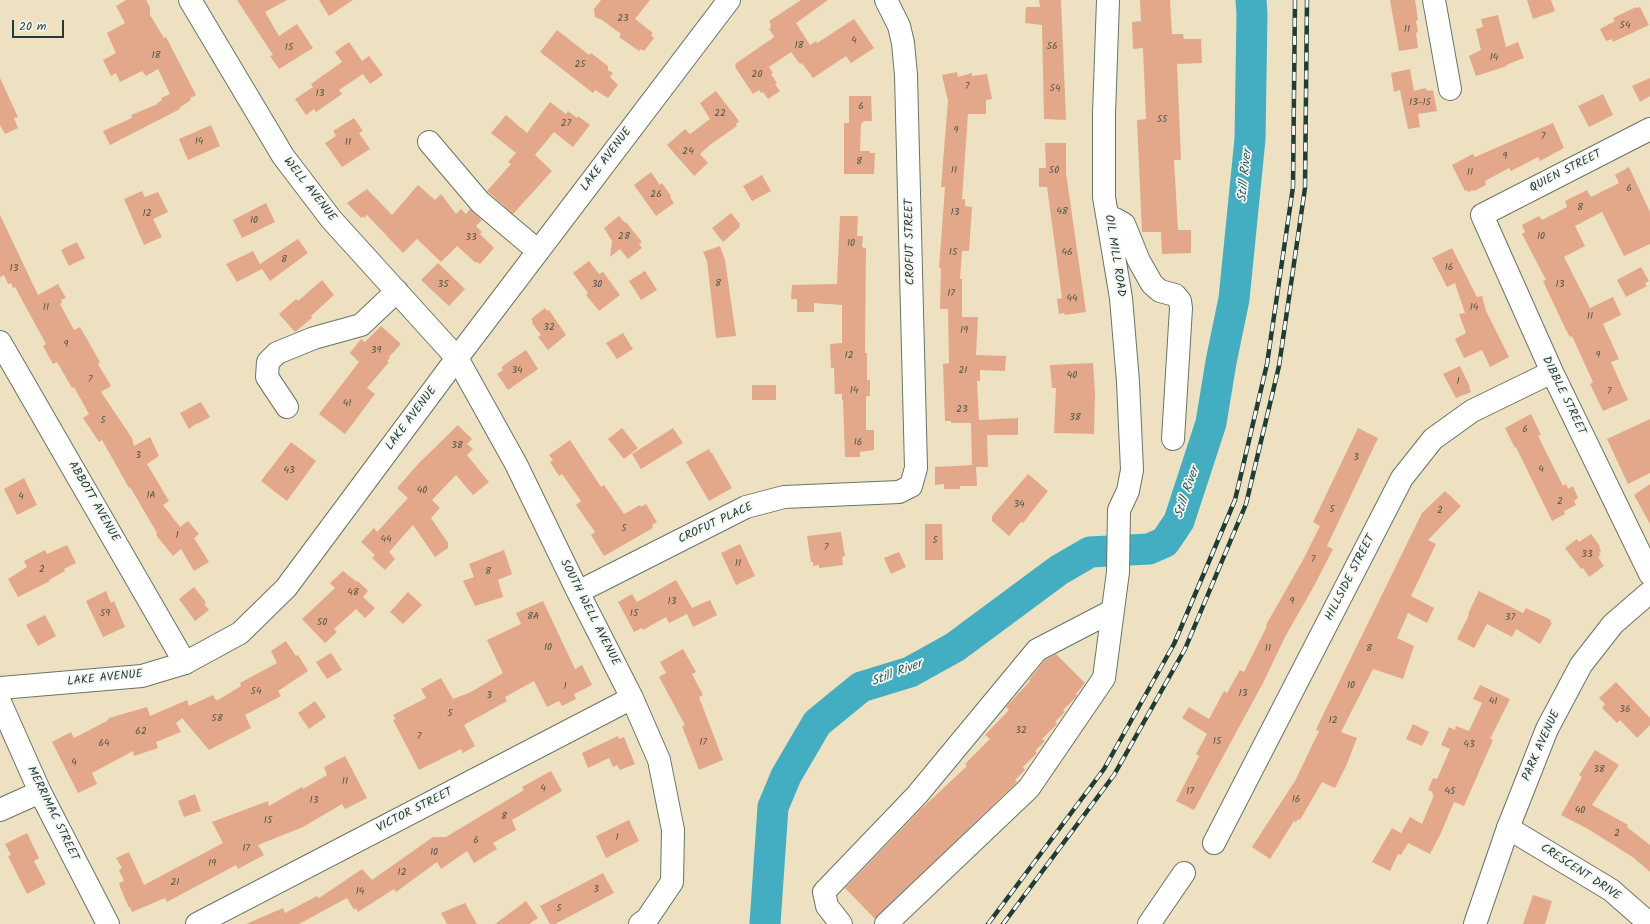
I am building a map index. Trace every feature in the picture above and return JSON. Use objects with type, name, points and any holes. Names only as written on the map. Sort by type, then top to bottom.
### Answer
[{"type":"street","name":"WELL AVENUE","points":[[190,0],[283,156],[332,219],[457,358]]},
{"type":"street","name":"LAKE AVENUE","points":[[0,688],[125,679],[142,676],[185,663],[240,633],[286,588],[457,358],[729,0]]},
{"type":"street","name":"CROFUT STREET","points":[[886,0],[900,32],[903,43],[906,75],[916,468],[910,486]]},
{"type":"street","name":"OIL MILL ROAD","points":[[1108,0],[1104,114],[1104,197],[1121,298],[1128,382],[1132,470],[1128,491],[1118,520],[1118,572],[1112,611]]},
{"type":"street","points":[[1434,0],[1450,90]]},
{"type":"street","name":"QUIEN STREET","points":[[1482,215],[1650,128]]},
{"type":"street","points":[[429,142],[480,202],[538,251]]},
{"type":"street","name":"DIBBLE STREET","points":[[1482,215],[1552,372],[1650,574]]},
{"type":"street","points":[[1108,219],[1115,219],[1124,224],[1139,261],[1152,284],[1160,291],[1175,295],[1180,300],[1181,308],[1173,439]]},
{"type":"street","points":[[287,407],[267,377],[268,362],[277,353],[314,338],[362,325],[396,291]]},
{"type":"street","name":"ABBOTT AVENUE","points":[[2,349],[185,663]]},
{"type":"street","name":"SOUTH WELL AVENUE","points":[[457,358],[516,464],[578,592],[632,698],[658,760],[673,830],[672,882],[647,919],[640,924]]},
{"type":"street","name":"HILLSIDE STREET","points":[[1214,843],[1402,478],[1433,439],[1472,411],[1552,372]]},
{"type":"street","name":"CROFUT PLACE","points":[[578,592],[746,508],[784,497],[899,492],[910,486]]},
{"type":"street","name":"PARK AVENUE","points":[[1476,924],[1508,828],[1547,729],[1581,665],[1613,624],[1650,592]]},
{"type":"street","points":[[841,924],[827,906],[824,892],[917,795],[1037,650],[1112,611]]},
{"type":"street","points":[[886,924],[1028,788],[1104,678],[1112,611]]},
{"type":"street","name":"VICTOR STREET","points":[[197,924],[632,698]]},
{"type":"street","name":"MERRIMAC STREET","points":[[0,702],[40,792],[108,924]]},
{"type":"street","points":[[0,810],[40,792]]},
{"type":"street","name":"CRESCENT DRIVE","points":[[1508,828],[1611,890],[1643,918],[1646,924]]},
{"type":"street","points":[[1149,924],[1184,873]]},
{"type":"building","points":[[126,0],[146,0],[150,7],[150,15],[164,38],[166,37],[196,95],[190,98],[191,100],[179,108],[180,109],[110,145],[103,131],[132,118],[131,115],[158,104],[157,103],[162,100],[161,98],[170,94],[158,69],[146,76],[142,71],[120,82],[116,73],[111,76],[103,60],[116,53],[107,33],[125,23],[116,6]]},
{"type":"building","points":[[237,0],[287,0],[265,12],[279,36],[297,24],[313,48],[279,69],[270,56],[273,55]]},
{"type":"building","points":[[319,0],[353,0],[329,16]]},
{"type":"building","points":[[601,0],[650,0],[635,19],[653,33],[651,35],[654,38],[644,51],[641,49],[639,51],[619,37],[621,34],[602,20],[595,17],[594,9]]},
{"type":"building","points":[[801,0],[828,0],[796,23],[810,45],[816,41],[817,43],[854,19],[874,48],[851,63],[846,56],[813,78],[802,63],[800,64],[791,52],[769,67],[773,73],[771,74],[777,83],[775,84],[780,91],[768,99],[763,92],[761,93],[759,90],[753,94],[735,67],[735,64],[773,38],[774,36],[769,29],[771,28],[771,25],[769,21]]},
{"type":"building","points":[[1039,0],[1061,0],[1066,120],[1044,119],[1042,25],[1025,23],[1026,7],[1040,7]]},
{"type":"building","points":[[1140,0],[1170,0],[1172,34],[1183,34],[1184,39],[1201,39],[1202,63],[1177,64],[1181,160],[1174,160],[1178,230],[1191,230],[1191,253],[1162,254],[1161,232],[1142,232],[1137,120],[1146,119],[1143,48],[1133,49],[1132,22],[1141,21]]},
{"type":"building","points":[[1390,0],[1415,0],[1418,20],[1416,21],[1418,32],[1416,33],[1418,48],[1399,51]]},
{"type":"building","points":[[1527,0],[1551,0],[1555,11],[1533,19]]},
{"type":"building","points":[[1636,7],[1640,7],[1649,25],[1613,42],[1612,39],[1606,41],[1600,29],[1615,21],[1613,18]]},
{"type":"building","points":[[1498,15],[1506,47],[1518,42],[1524,58],[1506,65],[1507,66],[1476,76],[1469,56],[1481,50],[1476,29],[1483,27],[1481,19]]},
{"type":"building","points":[[557,30],[589,55],[591,53],[608,66],[608,70],[613,73],[610,77],[618,85],[608,98],[595,90],[593,93],[540,52]]},
{"type":"building","points":[[349,42],[362,61],[369,56],[383,75],[370,84],[363,74],[339,90],[342,94],[316,112],[314,109],[306,115],[295,99],[313,87],[311,84],[342,62],[335,52]]},
{"type":"building","points":[[1410,69],[1414,91],[1425,88],[1428,91],[1433,90],[1437,111],[1418,114],[1420,127],[1408,129],[1400,90],[1394,92],[1391,73]]},
{"type":"building","points":[[957,72],[958,77],[972,73],[972,76],[987,74],[992,99],[986,100],[986,114],[968,114],[962,199],[965,199],[965,206],[972,207],[969,251],[962,251],[960,279],[962,279],[962,317],[978,317],[976,355],[1006,356],[1005,371],[980,370],[980,381],[977,381],[979,420],[1018,418],[1018,435],[987,435],[988,467],[976,467],[977,486],[960,486],[960,489],[944,489],[944,484],[935,485],[935,467],[972,465],[971,423],[951,423],[951,421],[945,421],[943,364],[949,363],[948,309],[940,309],[941,268],[939,268],[945,187],[941,187],[948,101],[942,75]]},
{"type":"building","points":[[0,78],[18,117],[14,118],[18,128],[5,134],[0,125]]},
{"type":"building","points":[[1650,78],[1650,96],[1640,102],[1632,86]]},
{"type":"building","points":[[716,91],[739,121],[736,124],[737,126],[711,144],[700,154],[708,163],[694,176],[667,145],[685,129],[690,134],[710,119],[700,103]]},
{"type":"building","points":[[1603,94],[1613,115],[1589,127],[1578,106]]},
{"type":"building","points":[[849,96],[871,96],[872,121],[863,121],[863,123],[861,123],[860,151],[870,151],[870,153],[875,153],[874,174],[844,174],[844,123],[849,123]]},
{"type":"building","points":[[550,102],[566,114],[568,111],[590,125],[573,147],[554,132],[535,155],[552,171],[513,214],[487,191],[511,164],[508,162],[516,153],[491,133],[506,115],[527,133]]},
{"type":"building","points":[[354,118],[363,131],[359,133],[370,149],[342,167],[325,143],[336,136],[333,131]]},
{"type":"building","points":[[1553,123],[1564,148],[1540,161],[1538,157],[1511,171],[1509,168],[1485,181],[1486,185],[1474,191],[1465,191],[1452,165],[1473,154],[1475,157]]},
{"type":"building","points":[[211,125],[220,146],[188,160],[179,139]]},
{"type":"building","points":[[1045,143],[1066,143],[1066,173],[1086,312],[1065,315],[1064,313],[1059,314],[1057,299],[1062,298],[1047,187],[1039,187],[1039,168],[1046,168]]},
{"type":"building","points":[[1629,167],[1650,212],[1650,244],[1624,256],[1602,212],[1575,226],[1585,246],[1564,257],[1590,308],[1613,297],[1621,315],[1603,324],[1619,359],[1611,362],[1628,400],[1603,411],[1590,384],[1593,382],[1572,336],[1570,337],[1566,330],[1543,281],[1546,280],[1522,234],[1525,232],[1522,225],[1539,216],[1542,220],[1567,207],[1565,201],[1587,190],[1591,197],[1619,183],[1615,175]]},
{"type":"building","points":[[651,172],[660,185],[662,183],[674,203],[656,216],[634,185]]},
{"type":"building","points":[[762,175],[771,191],[752,201],[743,186]]},
{"type":"building","points":[[418,185],[435,200],[441,194],[456,214],[461,209],[466,214],[470,209],[482,220],[476,226],[482,232],[480,234],[494,248],[480,264],[477,262],[476,263],[457,246],[441,262],[417,239],[403,253],[367,215],[364,218],[363,216],[361,218],[347,203],[367,189],[392,215]]},
{"type":"building","points":[[142,191],[145,197],[158,192],[168,212],[153,219],[162,237],[144,245],[124,199]]},
{"type":"building","points":[[266,203],[275,222],[242,238],[233,220]]},
{"type":"building","points":[[731,213],[740,224],[740,227],[723,242],[712,228]]},
{"type":"building","points":[[0,215],[38,295],[58,284],[66,298],[61,300],[62,302],[60,304],[74,330],[80,327],[100,362],[98,364],[111,386],[101,392],[132,438],[134,446],[150,437],[159,456],[147,464],[169,501],[163,505],[180,527],[188,521],[199,534],[194,538],[209,562],[194,571],[181,549],[173,556],[156,535],[157,533],[102,440],[99,442],[83,418],[89,414],[74,387],[72,388],[57,362],[53,364],[43,346],[46,344],[15,287],[13,288],[11,283],[8,284],[4,275],[0,277]]},
{"type":"building","points":[[619,216],[625,223],[626,222],[642,242],[639,244],[642,248],[628,259],[620,249],[610,257],[612,241],[604,228]]},
{"type":"building","points":[[840,216],[858,216],[857,236],[863,236],[862,247],[866,248],[865,353],[867,353],[867,380],[870,380],[870,396],[867,396],[866,398],[866,430],[874,430],[874,450],[860,452],[860,457],[845,457],[843,400],[842,394],[835,394],[834,368],[831,368],[830,344],[842,343],[842,305],[814,303],[814,312],[797,312],[797,299],[791,299],[792,285],[837,284]]},
{"type":"building","points":[[298,239],[308,253],[270,281],[262,269],[237,282],[226,264],[253,251],[260,264]]},
{"type":"building","points":[[77,242],[85,258],[69,266],[61,250]]},
{"type":"building","points":[[720,246],[725,260],[736,336],[716,338],[707,261],[703,252]]},
{"type":"building","points":[[1452,248],[1477,297],[1482,296],[1486,311],[1509,357],[1490,367],[1482,350],[1464,358],[1455,339],[1466,333],[1459,314],[1465,313],[1455,283],[1447,287],[1432,258]]},
{"type":"building","points":[[589,261],[599,274],[603,272],[620,295],[599,311],[586,295],[588,293],[573,273]]},
{"type":"building","points":[[438,263],[465,289],[449,306],[421,280]]},
{"type":"building","points":[[1641,267],[1649,281],[1645,283],[1647,286],[1626,297],[1617,280]]},
{"type":"building","points":[[645,271],[657,290],[641,300],[629,281]]},
{"type":"building","points":[[322,280],[334,295],[311,316],[312,318],[295,332],[279,314],[296,299],[298,301]]},
{"type":"building","points":[[545,308],[547,311],[549,310],[566,335],[548,350],[538,337],[541,335],[532,323],[533,322],[531,319]]},
{"type":"building","points":[[381,326],[401,344],[389,357],[390,358],[387,361],[389,362],[367,388],[375,394],[345,434],[319,414],[359,362],[350,353],[361,339],[365,342]]},
{"type":"building","points":[[623,333],[633,349],[617,359],[606,343]]},
{"type":"building","points":[[526,350],[538,369],[508,390],[497,374],[503,370],[501,368],[504,365]]},
{"type":"building","points":[[1093,363],[1095,393],[1094,434],[1054,433],[1056,388],[1052,388],[1050,365]]},
{"type":"building","points":[[1460,366],[1471,392],[1456,398],[1443,374]]},
{"type":"building","points":[[752,385],[776,385],[776,400],[752,400]]},
{"type":"building","points":[[201,402],[210,417],[197,423],[189,429],[180,413]]},
{"type":"building","points":[[1531,414],[1541,435],[1538,436],[1563,486],[1566,484],[1568,489],[1573,486],[1578,498],[1574,501],[1576,505],[1564,511],[1565,514],[1552,521],[1516,447],[1515,448],[1505,428]]},
{"type":"building","points":[[1650,419],[1650,473],[1628,484],[1607,439]]},
{"type":"building","points":[[458,425],[472,439],[467,444],[473,449],[467,455],[489,482],[473,495],[456,475],[432,500],[440,508],[431,518],[448,543],[448,548],[435,557],[413,525],[389,552],[395,559],[385,570],[372,558],[375,555],[361,542],[374,528],[377,532],[408,498],[397,488],[419,463]]},
{"type":"building","points":[[622,428],[638,448],[624,459],[608,439]]},
{"type":"building","points":[[673,428],[683,443],[641,469],[632,454]]},
{"type":"building","points":[[1358,428],[1378,438],[1327,546],[1333,549],[1285,637],[1263,683],[1194,810],[1176,801],[1199,756],[1196,754],[1207,734],[1182,718],[1189,707],[1209,719],[1224,691],[1227,693],[1240,670],[1244,672],[1267,626],[1266,625],[1303,560],[1320,526],[1313,522]]},
{"type":"building","points":[[570,440],[601,487],[604,485],[624,514],[640,505],[641,507],[646,504],[657,522],[652,525],[653,528],[604,556],[591,535],[595,532],[576,505],[581,501],[562,474],[559,476],[550,462],[553,460],[549,455]]},
{"type":"building","points":[[291,442],[316,461],[287,501],[261,481]]},
{"type":"building","points":[[709,449],[732,488],[709,501],[686,462]]},
{"type":"building","points":[[1028,474],[1048,491],[1023,523],[1021,522],[1009,536],[992,521],[992,516]]},
{"type":"building","points":[[24,478],[37,505],[17,515],[4,489]]},
{"type":"building","points":[[1650,484],[1650,524],[1634,495]]},
{"type":"building","points":[[1445,491],[1461,506],[1428,540],[1436,544],[1411,596],[1434,608],[1427,623],[1408,613],[1397,638],[1414,646],[1403,679],[1373,669],[1341,732],[1357,738],[1346,766],[1335,788],[1322,782],[1300,820],[1298,819],[1296,822],[1294,821],[1270,859],[1252,847],[1295,781],[1319,731],[1316,730],[1321,719],[1422,513]]},
{"type":"building","points":[[925,524],[942,524],[943,560],[925,560]]},
{"type":"building","points":[[841,532],[845,556],[842,557],[843,565],[819,568],[819,565],[813,566],[807,536]]},
{"type":"building","points":[[1591,534],[1600,546],[1601,551],[1599,553],[1601,555],[1598,557],[1604,566],[1589,577],[1565,548],[1577,539],[1579,542]]},
{"type":"building","points":[[740,544],[755,576],[736,585],[721,553]]},
{"type":"building","points":[[67,545],[76,563],[64,569],[65,571],[49,580],[50,581],[18,597],[8,579],[27,567],[24,561],[45,550],[47,554]]},
{"type":"building","points":[[504,550],[512,574],[498,580],[503,597],[475,606],[463,581],[474,577],[469,564]]},
{"type":"building","points":[[899,552],[906,567],[891,574],[884,558]]},
{"type":"building","points":[[343,571],[357,582],[358,581],[368,591],[363,597],[375,608],[365,618],[356,609],[334,629],[337,632],[325,643],[302,619],[335,588],[330,583]]},
{"type":"building","points":[[676,580],[692,608],[710,600],[717,615],[693,627],[687,614],[669,623],[666,617],[643,630],[642,628],[634,632],[618,602],[632,594],[637,602]]},
{"type":"building","points":[[194,587],[205,601],[206,603],[204,604],[209,610],[195,621],[179,599]]},
{"type":"building","points":[[106,591],[111,603],[114,601],[125,627],[103,637],[86,601]]},
{"type":"building","points":[[1479,591],[1523,613],[1526,608],[1551,620],[1550,622],[1552,623],[1540,644],[1516,629],[1512,637],[1487,624],[1474,648],[1457,639]]},
{"type":"building","points":[[408,592],[422,605],[403,624],[390,612]]},
{"type":"building","points":[[543,601],[575,669],[582,665],[592,685],[574,694],[576,699],[562,706],[559,701],[547,707],[534,681],[505,697],[507,701],[464,725],[475,746],[463,753],[461,749],[419,770],[393,720],[396,719],[393,715],[426,698],[421,689],[441,678],[453,699],[471,692],[503,673],[487,640],[521,624],[516,613]]},
{"type":"building","points":[[45,615],[56,636],[38,646],[26,625]]},
{"type":"building","points":[[286,641],[296,656],[298,655],[308,671],[278,691],[281,696],[245,715],[251,728],[209,750],[182,718],[176,723],[181,732],[156,742],[158,748],[134,756],[133,751],[92,773],[97,784],[78,793],[52,742],[71,732],[74,738],[107,721],[109,718],[147,707],[150,716],[187,700],[189,706],[213,695],[216,700],[218,700],[241,686],[240,683],[277,663],[271,651]]},
{"type":"building","points":[[683,649],[696,672],[692,674],[703,695],[699,697],[723,760],[699,770],[682,726],[685,725],[659,677],[666,673],[660,662]]},
{"type":"building","points":[[331,653],[342,670],[327,679],[316,662]]},
{"type":"building","points":[[1056,654],[1085,683],[1076,694],[1076,697],[1063,710],[1065,712],[1055,722],[1057,724],[1042,739],[1045,741],[1035,751],[1037,753],[1023,767],[1025,770],[1015,780],[1017,782],[875,919],[845,888],[919,811],[967,766],[965,764],[990,739],[985,735],[1009,710],[1006,707],[1030,681],[1029,680],[1045,660]]},
{"type":"building","points":[[1616,682],[1650,718],[1650,725],[1637,738],[1620,720],[1617,723],[1602,708],[1605,704],[1599,698]]},
{"type":"building","points":[[1480,685],[1510,699],[1490,739],[1493,740],[1464,806],[1454,802],[1430,854],[1408,843],[1401,855],[1398,854],[1390,871],[1372,862],[1392,828],[1401,833],[1410,817],[1422,824],[1434,795],[1432,794],[1433,792],[1428,790],[1433,778],[1437,779],[1450,749],[1441,745],[1449,727],[1455,730],[1456,726],[1469,731],[1482,703],[1473,699]]},
{"type":"building","points":[[315,701],[326,717],[309,729],[298,713]]},
{"type":"building","points":[[1413,724],[1429,732],[1422,746],[1406,739]]},
{"type":"building","points":[[618,736],[619,739],[624,737],[635,764],[620,770],[617,765],[613,767],[609,758],[588,768],[582,753]]},
{"type":"building","points":[[1595,750],[1619,765],[1592,805],[1628,825],[1627,827],[1650,845],[1650,872],[1634,858],[1588,829],[1561,815],[1582,777],[1579,775]]},
{"type":"building","points":[[345,756],[367,798],[345,809],[342,804],[303,827],[258,845],[264,855],[238,869],[236,865],[167,902],[165,898],[132,912],[130,907],[129,908],[120,887],[119,883],[124,881],[119,870],[122,868],[116,858],[129,852],[144,885],[223,843],[212,822],[268,801],[269,806],[302,787],[303,789],[327,775],[324,767]]},
{"type":"building","points":[[551,771],[562,791],[512,820],[516,830],[493,843],[497,849],[474,863],[467,851],[441,869],[437,862],[396,892],[394,889],[358,912],[356,908],[354,910],[347,898],[299,924],[246,924],[283,908],[285,913],[317,896],[319,898],[362,869],[372,880],[433,837],[446,837],[524,790],[522,787]]},
{"type":"building","points":[[195,794],[201,811],[184,817],[178,801]]},
{"type":"building","points":[[629,820],[639,841],[606,858],[596,836]]},
{"type":"building","points":[[27,833],[39,858],[34,861],[46,884],[27,894],[8,856],[11,855],[5,844]]},
{"type":"building","points":[[603,873],[614,893],[555,924],[550,924],[540,906]]},
{"type":"building","points":[[1533,895],[1552,901],[1545,924],[1523,924]]},
{"type":"building","points":[[526,901],[538,918],[529,924],[495,924]]},
{"type":"building","points":[[465,903],[477,924],[447,924],[441,913]]},
{"type":"waterway","name":"Still River","points":[[765,924],[773,807],[786,776],[817,723],[861,687],[910,672],[955,647],[1059,570],[1090,552],[1149,549],[1165,542],[1179,521],[1211,423],[1221,362],[1234,299],[1250,139],[1251,0]]},
{"type":"railway","points":[[988,924],[1104,769],[1174,644],[1235,500],[1267,364],[1293,187],[1295,0]]},
{"type":"railway","points":[[1003,924],[1114,775],[1185,649],[1246,504],[1279,366],[1305,188],[1307,0]]}]
